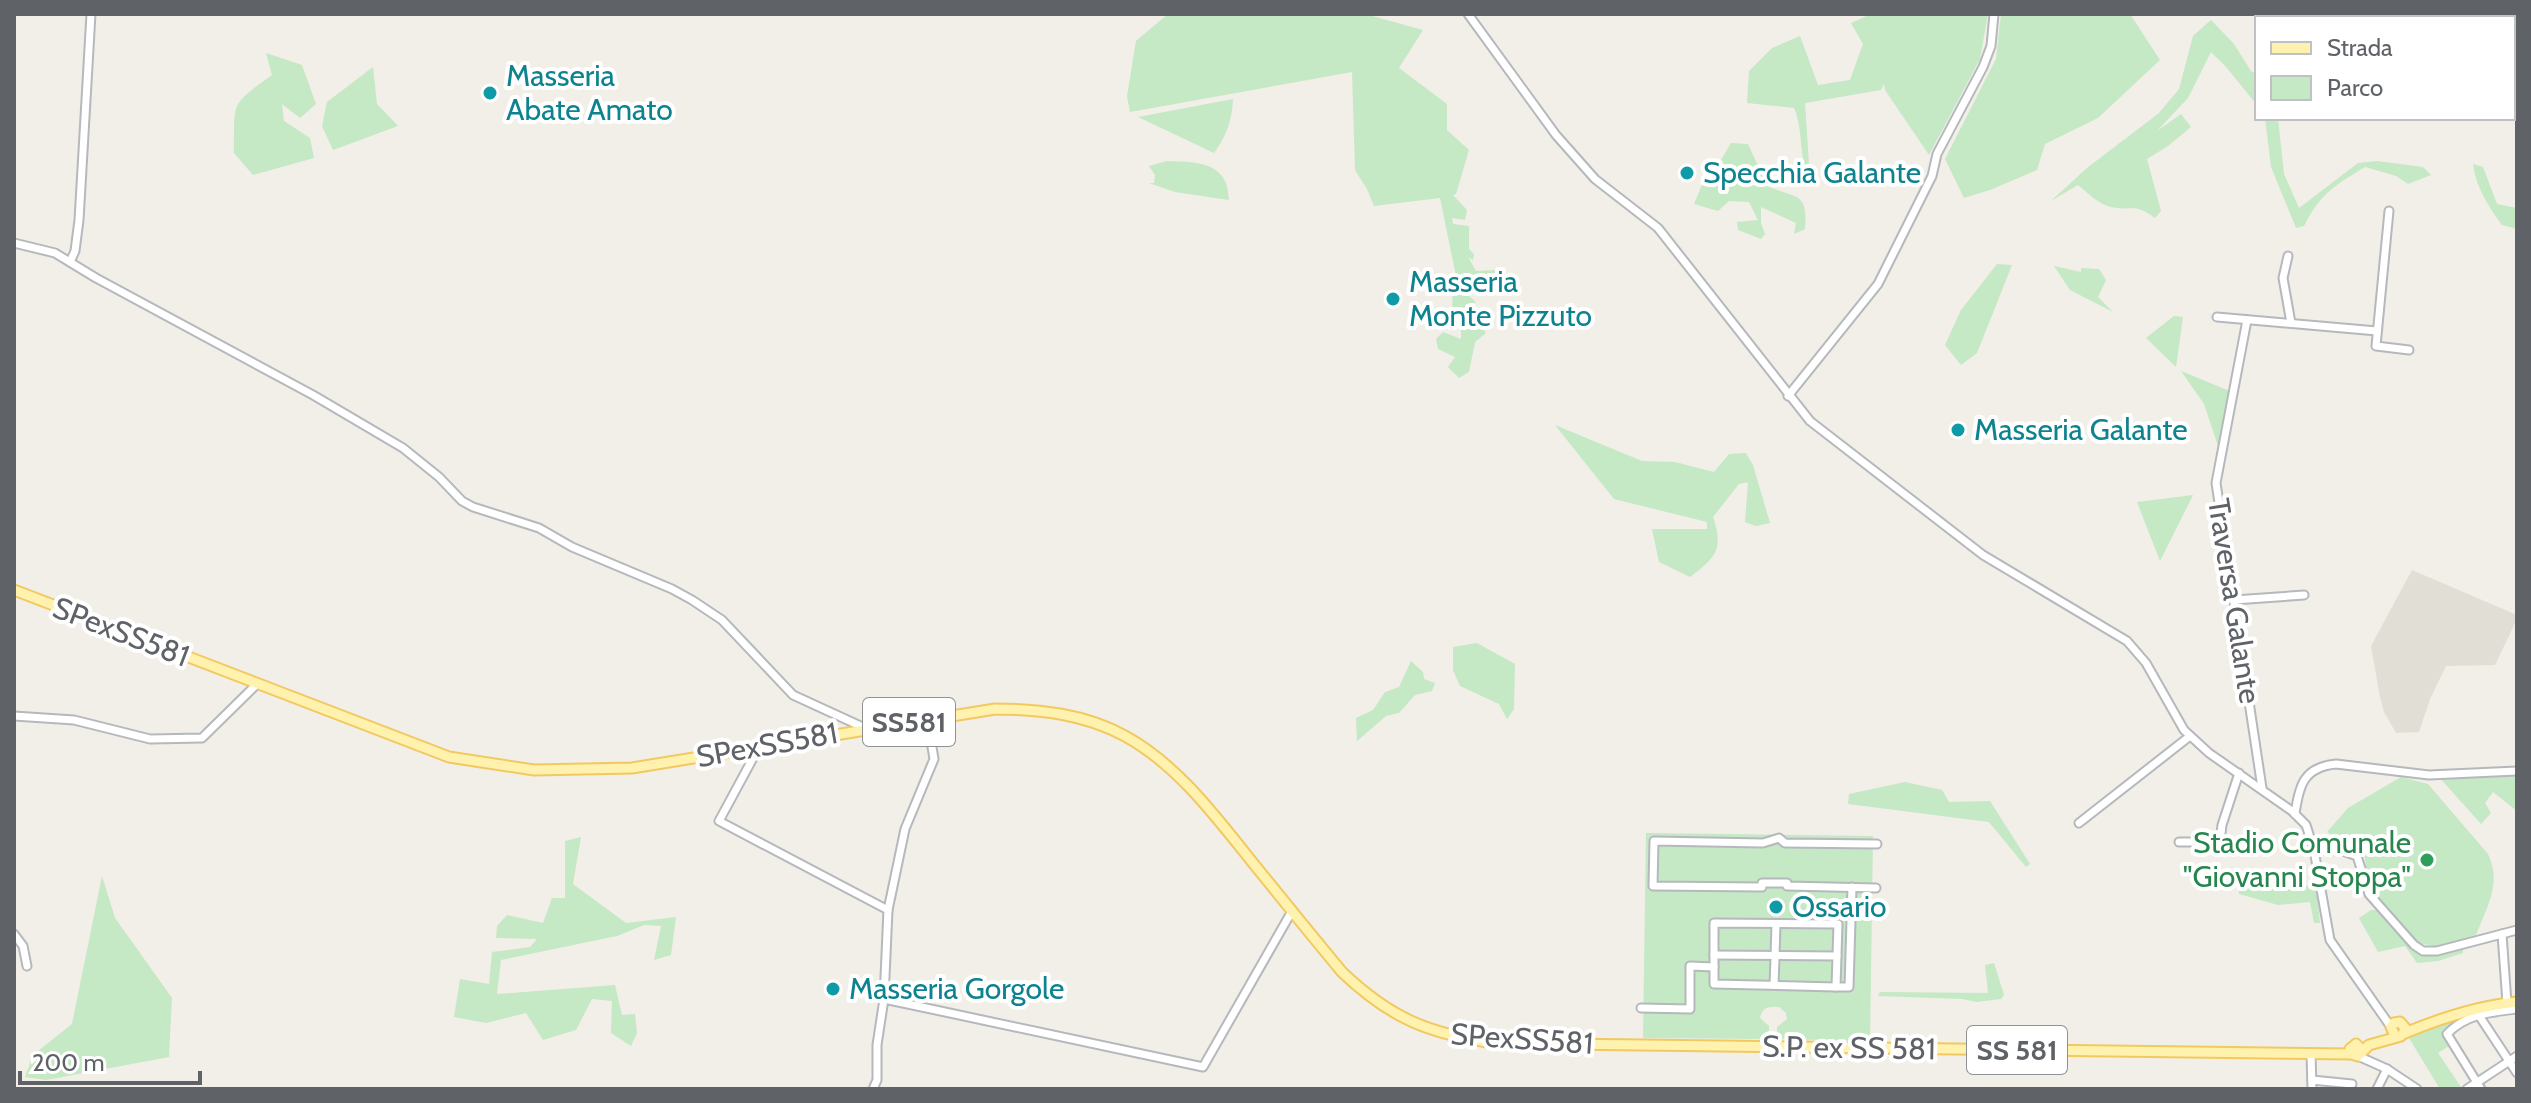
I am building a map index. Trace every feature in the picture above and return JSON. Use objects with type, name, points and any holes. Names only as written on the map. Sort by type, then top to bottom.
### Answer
[{"type":"main road","name":"SPexSS581","points":[[14,590],[449,757],[503,766],[555,771],[632,768],[995,709],[1033,709],[1092,722],[1122,734],[1150,751],[1204,803],[1342,972],[1364,993],[1395,1015],[1454,1038],[1494,1043],[1708,1046]]},
{"type":"main road","points":[[2357,1050],[2397,1028],[2423,1025],[2512,1003]]},
{"type":"main road","name":"S.P. ex SS 581","points":[[1708,1046],[2311,1053],[2357,1050]]},
{"type":"street","points":[[70,262],[75,251],[79,220],[91,14]]},
{"type":"street","points":[[1468,14],[1556,135],[1595,179],[1658,228],[1810,421],[1983,555],[2127,641],[2146,663],[2190,736],[2262,788],[2306,825],[2314,850],[2330,940],[2354,977],[2397,1028]]},
{"type":"street","points":[[1788,396],[1878,284],[1932,176],[1937,154],[1983,67],[1991,46],[1994,14]]},
{"type":"street","points":[[2389,211],[2376,346],[2409,350]]},
{"type":"street","points":[[14,243],[55,253],[313,395],[403,448],[439,477],[462,501],[473,507],[539,528],[572,547],[672,589],[722,620],[793,695],[869,730]]},
{"type":"street","points":[[2288,256],[2283,278],[2291,323]]},
{"type":"street","points":[[2217,317],[2377,331]]},
{"type":"street","name":"Traversa Galante","points":[[2247,320],[2216,483],[2262,788]]},
{"type":"street","points":[[2234,600],[2304,595]]},
{"type":"street","points":[[14,716],[74,720],[150,739],[202,738],[237,707],[257,684]]},
{"type":"street","points":[[873,1089],[877,1080],[877,1045],[884,999],[888,910],[905,829],[934,759],[931,741],[917,721]]},
{"type":"street","points":[[2079,823],[2190,736]]},
{"type":"street","points":[[759,747],[719,821],[888,910]]},
{"type":"street","points":[[2295,814],[2299,790],[2307,776],[2322,765],[2429,775],[2517,771]]},
{"type":"street","points":[[2179,842],[2220,842],[2222,825],[2239,773]]},
{"type":"street","points":[[1876,888],[1787,886],[1787,883],[1762,883],[1762,887],[1653,886],[1654,841],[1763,843],[1777,835],[1785,843],[1877,844]]},
{"type":"street","points":[[2314,850],[2343,851],[2357,856],[2369,894],[2414,945],[2423,951],[2437,951],[2517,930]]},
{"type":"street","points":[[1836,987],[1838,924],[1714,923],[1714,984],[1774,985],[1836,987],[1849,987],[1852,887]]},
{"type":"street","points":[[884,999],[1203,1067],[1292,911]]},
{"type":"street","points":[[1774,985],[1776,924]]},
{"type":"street","points":[[14,934],[23,946],[27,966]]},
{"type":"street","points":[[2502,934],[2512,1003]]},
{"type":"street","points":[[1714,955],[1837,956]]},
{"type":"street","points":[[1641,1008],[1690,1009],[1690,966],[1714,967]]},
{"type":"street","points":[[2479,1086],[2447,1034],[2477,1012],[2517,1009]]},
{"type":"street","points":[[2477,1012],[2517,1073]]},
{"type":"street","points":[[2357,1050],[2417,1089]]},
{"type":"street","points":[[2311,1053],[2312,1084],[2352,1084]]},
{"type":"street","points":[[2467,1089],[2479,1086],[2517,1056]]},
{"type":"street","points":[[2377,1089],[2387,1069]]},
{"type":"shaded area","points":[[2412,570],[2517,615],[2517,619],[2495,665],[2446,666],[2419,732],[2396,733],[2384,712],[2371,646]]},
{"type":"green space","points":[[1168,14],[1365,14],[1423,30],[1399,68],[1447,104],[1447,130],[1469,150],[1456,194],[1453,195],[1467,210],[1465,220],[1452,218],[1453,224],[1469,226],[1469,249],[1474,254],[1473,260],[1468,257],[1476,271],[1496,270],[1507,276],[1457,281],[1440,198],[1374,206],[1355,170],[1352,72],[1130,112],[1127,96],[1136,41]]},
{"type":"green space","points":[[1871,14],[1988,14],[1980,59],[1929,155],[1884,84],[1881,90],[1805,103],[1810,180],[1794,108],[1747,103],[1749,71],[1772,48],[1800,36],[1818,85],[1850,80],[1863,44],[1851,23]]},
{"type":"green space","points":[[2001,14],[2130,14],[2160,60],[2098,118],[2045,144],[2037,170],[1964,198],[1945,159],[1996,59]]},
{"type":"green space","points":[[2211,20],[2234,44],[2255,74],[2255,103],[2211,52],[2188,98],[2157,131],[2181,114],[2191,127],[2147,159],[2161,211],[2155,218],[2137,209],[2106,206],[2078,185],[2051,201],[2087,168],[2159,113],[2179,89],[2193,36]]},
{"type":"green space","points":[[266,53],[302,65],[316,104],[300,118],[282,104],[284,121],[310,138],[314,158],[253,175],[234,153],[235,114],[241,100],[272,75]]},
{"type":"green space","points":[[373,67],[377,104],[398,126],[333,150],[322,126],[327,102]]},
{"type":"green space","points":[[1233,99],[1228,127],[1214,153],[1138,117]]},
{"type":"green space","points":[[2265,120],[2278,120],[2284,174],[2299,208],[2358,163],[2377,161],[2423,167],[2431,175],[2408,184],[2396,176],[2365,167],[2329,191],[2304,226],[2296,228],[2271,167]]},
{"type":"green space","points":[[1731,143],[1748,144],[1767,186],[1799,198],[1805,208],[1805,229],[1794,234],[1796,223],[1761,207],[1765,234],[1761,239],[1738,230],[1737,222],[1758,220],[1749,202],[1729,201],[1718,211],[1694,204],[1709,168],[1709,158],[1718,165]]},
{"type":"green space","points":[[1167,161],[1191,162],[1214,169],[1226,183],[1229,200],[1175,192],[1149,183],[1154,183],[1155,175],[1149,166]]},
{"type":"green space","points":[[2473,164],[2483,167],[2497,204],[2517,208],[2517,229],[2502,225],[2492,211],[2480,189]]},
{"type":"green space","points":[[1997,264],[2012,265],[1977,353],[1961,365],[1945,345],[1961,310]]},
{"type":"green space","points":[[2054,266],[2081,272],[2081,268],[2099,269],[2106,280],[2098,297],[2113,312],[2070,290]]},
{"type":"green space","points":[[1453,294],[1468,295],[1476,302],[1469,306],[1486,333],[1475,342],[1469,372],[1459,378],[1448,367],[1455,357],[1438,349],[1436,339],[1443,332],[1461,339],[1453,308]]},
{"type":"green space","points":[[2174,316],[2183,317],[2176,367],[2146,338]]},
{"type":"green space","points":[[2181,371],[2232,392],[2221,455],[2204,404]]},
{"type":"green space","points":[[1555,425],[1642,461],[1675,462],[1714,472],[1729,454],[1746,453],[1753,465],[1770,523],[1756,526],[1745,522],[1748,482],[1739,484],[1713,517],[1718,537],[1712,558],[1690,577],[1659,562],[1652,529],[1707,529],[1707,522],[1614,499]]},
{"type":"green space","points":[[2193,495],[2160,561],[2137,502]]},
{"type":"green space","points":[[1477,643],[1515,664],[1514,709],[1507,719],[1499,704],[1460,686],[1453,670],[1453,647]]},
{"type":"green space","points":[[1411,661],[1423,672],[1424,679],[1435,683],[1432,691],[1415,695],[1399,713],[1386,716],[1357,741],[1356,718],[1373,710],[1385,692],[1399,687]]},
{"type":"green space","points":[[2517,774],[2517,811],[2493,792],[2485,803],[2491,813],[2481,824],[2439,777]]},
{"type":"green space","name":"Stadio Comunale \"Giovanni Stoppa\"","points":[[2401,777],[2428,784],[2488,854],[2494,875],[2493,885],[2476,935],[2440,947],[2417,943],[2372,891],[2361,843],[2327,832],[2348,808]]},
{"type":"green space","points":[[1905,782],[1942,790],[1949,802],[1990,801],[2030,864],[2026,867],[1989,822],[1848,804],[1849,794]]},
{"type":"green space","points":[[1646,833],[1873,836],[1870,1041],[1777,1039],[1777,1027],[1787,1019],[1786,1013],[1779,1007],[1766,1008],[1760,1018],[1769,1026],[1769,1039],[1643,1038]]},
{"type":"green space","points":[[581,837],[573,884],[626,923],[676,917],[671,955],[654,960],[661,926],[644,925],[617,936],[501,960],[497,994],[615,985],[622,1015],[635,1014],[637,1033],[631,1046],[611,1033],[612,1001],[592,999],[576,1030],[543,1040],[526,1013],[486,1023],[454,1017],[460,979],[489,984],[492,952],[530,947],[537,939],[496,938],[497,926],[507,915],[543,923],[552,898],[565,898],[565,841]]},
{"type":"green space","points":[[102,876],[115,918],[172,998],[169,1057],[46,1080],[25,1077],[33,1055],[72,1024]]},
{"type":"green space","points":[[2238,884],[2316,886],[2320,923],[2314,923],[2310,902],[2278,905],[2239,894]]},
{"type":"green space","points":[[2371,910],[2378,910],[2417,951],[2463,947],[2463,953],[2438,961],[2417,963],[2405,946],[2378,952],[2359,918]]},
{"type":"green space","points":[[1994,963],[2004,995],[2001,999],[1976,1002],[1878,996],[1880,992],[1988,993],[1985,965]]},
{"type":"green space","points":[[2460,1017],[2443,1030],[2442,1035],[2449,1046],[2438,1053],[2461,1087],[2440,1089],[2409,1038]]},
{"type":"place","name":"Masseria Abate Amato","points":[[490,93]]},
{"type":"place","name":"Specchia Galante","points":[[1687,173]]},
{"type":"place","name":"Masseria Monte Pizzuto","points":[[1393,299]]},
{"type":"place","name":"Masseria Galante","points":[[1958,430]]},
{"type":"place","name":"Stadio Comunale \"Giovanni Stoppa\"","points":[[2427,860]]},
{"type":"place","name":"Ossario","points":[[1776,907]]},
{"type":"place","name":"Masseria Gorgole","points":[[833,989]]}]
